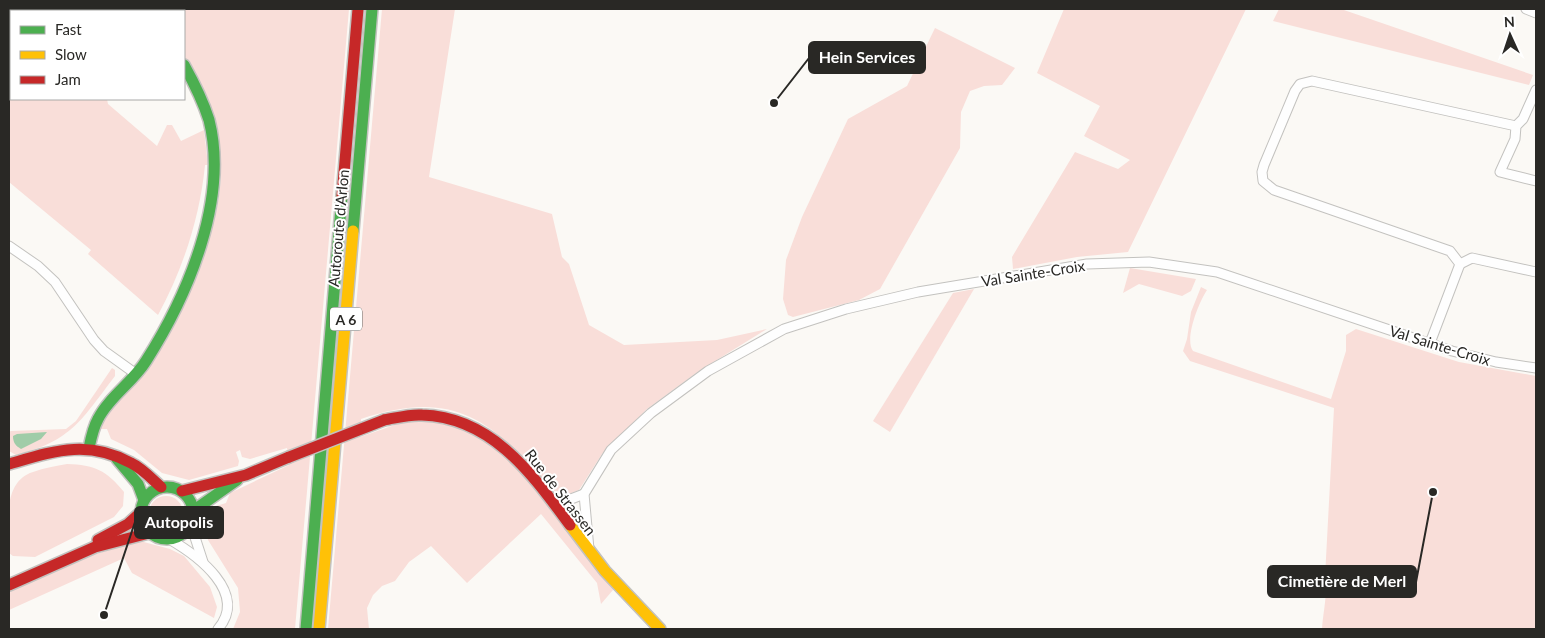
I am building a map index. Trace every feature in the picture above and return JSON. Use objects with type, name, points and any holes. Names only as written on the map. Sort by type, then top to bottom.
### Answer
[{"type":"main road","name":"Autoroute d'Arlon","points":[[306,629],[358,9]]},
{"type":"main road","name":"Autoroute d'Arlon","points":[[319,629],[372,9]]},
{"type":"main road","points":[[89,448],[92,432],[100,416],[136,374],[162,333],[193,265],[212,203],[215,173],[209,120],[200,96],[185,67]]},
{"type":"main road","name":"Rue de Strassen","points":[[182,491],[246,475],[384,420],[404,415],[425,413],[444,415],[475,426],[511,452],[590,552],[660,629]]},
{"type":"main road","points":[[9,464],[61,449],[89,448],[132,463],[161,487]]},
{"type":"main road","points":[[116,457],[138,484],[144,500]]},
{"type":"main road","name":"Rue de Strassen","points":[[193,511],[246,475]]},
{"type":"main road","points":[[170,486],[182,491],[191,504],[193,511],[191,525],[182,534],[169,539],[162,539],[149,533],[141,521],[140,513],[144,500],[149,494],[161,487],[170,486]]},
{"type":"main road","points":[[9,585],[46,568],[128,524],[140,513]]},
{"type":"main road","points":[[46,568],[133,536],[149,533]]},
{"type":"street","points":[[1526,9],[1536,13]]},
{"type":"street","points":[[1460,264],[1450,251],[1274,190],[1263,181],[1262,172],[1264,166],[1296,91],[1300,84],[1312,81],[1516,126]]},
{"type":"street","points":[[1536,90],[1523,119],[1516,126],[1515,139],[1500,172],[1536,181]]},
{"type":"street","points":[[9,246],[38,266],[55,282],[94,340],[104,351],[136,374]]},
{"type":"street","points":[[1430,343],[1460,264],[1472,258],[1536,272]]},
{"type":"street","name":"Val Sainte-Croix","points":[[584,494],[611,450],[651,413],[708,371],[787,327],[882,299],[1087,264],[1148,262],[1217,272],[1430,343],[1496,362],[1536,368]]},
{"type":"street","points":[[552,502],[571,499],[584,494],[590,552]]},
{"type":"street","points":[[191,525],[204,562],[225,593],[226,614],[218,629]]},
{"type":"street","points":[[169,539],[204,562]]},
{"type":"shaded area","points":[[139,9],[349,9],[295,629],[233,629],[240,612],[238,588],[208,540],[202,520],[213,507],[226,503],[230,493],[289,465],[287,448],[250,459],[242,457],[240,450],[236,452],[239,461],[238,466],[189,480],[162,473],[134,450],[111,439],[107,429],[101,429],[103,421],[167,324],[187,288],[204,251],[216,214],[221,177],[218,140],[211,110],[204,93],[185,62],[185,10]]},
{"type":"shaded area","points":[[382,9],[455,9],[429,177],[552,214],[562,257],[569,264],[589,325],[624,345],[717,340],[767,329],[699,371],[647,409],[602,454],[579,490],[569,494],[560,494],[553,490],[511,446],[491,429],[470,417],[448,409],[423,407],[394,410],[361,419],[360,437],[409,420],[455,423],[491,442],[523,473],[612,586],[613,590],[601,604],[597,583],[541,514],[467,583],[431,546],[409,562],[395,581],[382,586],[373,595],[367,608],[369,629],[328,629]]},
{"type":"shaded area","points":[[1064,9],[1246,9],[1128,252],[1077,257],[1013,269],[1012,257],[1075,152],[1118,169],[1130,160],[1084,136],[1100,106],[1037,73]]},
{"type":"shaded area","points":[[1279,9],[1341,9],[1533,75],[1529,85],[1273,21]]},
{"type":"shaded area","points":[[935,28],[1015,68],[1002,85],[984,86],[970,91],[961,112],[960,148],[880,289],[859,300],[793,317],[788,315],[783,299],[786,260],[802,217],[848,119],[907,86]]},
{"type":"shaded area","points":[[9,33],[10,100],[107,100],[108,104],[157,146],[167,125],[172,125],[181,141],[204,130],[208,165],[205,165],[195,223],[183,261],[158,315],[88,254],[91,250],[9,182]]},
{"type":"shaded area","points":[[1130,268],[1196,279],[1191,291],[1182,296],[1139,284],[1123,293]]},
{"type":"shaded area","points":[[1201,287],[1207,290],[1200,303],[1191,330],[1190,338],[1193,351],[1331,399],[1346,351],[1346,335],[1356,329],[1459,362],[1536,376],[1536,629],[1322,629],[1326,596],[1325,577],[1334,408],[1190,361],[1183,351],[1187,339],[1191,312]]},
{"type":"shaded area","points":[[974,289],[890,432],[873,421],[953,293]]},
{"type":"shaded area","points":[[112,368],[115,370],[115,376],[84,416],[63,435],[50,443],[16,455],[9,451],[9,432],[11,431],[66,429],[76,421]]},
{"type":"shaded area","points":[[47,432],[41,439],[21,449],[16,445],[13,436],[17,434]]},
{"type":"shaded area","points":[[67,464],[93,467],[111,478],[124,492],[123,506],[114,517],[35,557],[13,556],[9,553],[8,519],[11,495],[16,485],[23,477],[33,472]]},
{"type":"shaded area","points":[[166,496],[173,497],[178,501],[182,506],[182,520],[178,525],[173,529],[166,530],[159,529],[154,525],[150,520],[149,513],[150,506],[154,501],[159,497]]},
{"type":"shaded area","points":[[140,541],[170,549],[184,556],[210,587],[217,607],[214,618],[132,573],[124,558],[9,610],[9,590],[75,560]]},
{"type":"traffic: fast","points":[[353,231],[372,9]]},
{"type":"traffic: fast","points":[[89,448],[95,426],[103,411],[141,369],[162,335],[190,277],[209,214],[214,150],[209,120],[198,92],[185,67]]},
{"type":"traffic: fast","points":[[306,629],[342,196]]},
{"type":"traffic: fast","points":[[117,459],[138,484],[144,500]]},
{"type":"traffic: fast","points":[[193,511],[237,480]]},
{"type":"traffic: fast","points":[[162,487],[172,487],[186,494],[193,508],[193,513],[193,518],[186,532],[172,539],[162,539],[152,535],[145,528],[141,518],[141,508],[145,498],[152,491],[162,487]]},
{"type":"traffic: slow","points":[[319,629],[353,231]]},
{"type":"traffic: slow","points":[[570,525],[605,571],[660,629]]},
{"type":"traffic: jam","points":[[342,196],[358,9]]},
{"type":"traffic: jam","points":[[384,420],[417,415],[447,418],[469,426],[490,437],[525,468],[570,525]]},
{"type":"traffic: jam","points":[[289,457],[384,420]]},
{"type":"traffic: jam","points":[[9,464],[56,452],[85,449],[100,451],[135,465],[161,487]]},
{"type":"traffic: jam","points":[[182,491],[246,475],[289,457]]},
{"type":"traffic: jam","points":[[98,540],[128,524],[140,513]]},
{"type":"traffic: jam","points":[[9,585],[95,547],[149,533]]},
{"type":"place","name":"Hein Services","points":[[774,103]]},
{"type":"place","name":"Cimetière de Merl","points":[[1433,492]]},
{"type":"place","name":"Autopolis","points":[[104,615]]}]
